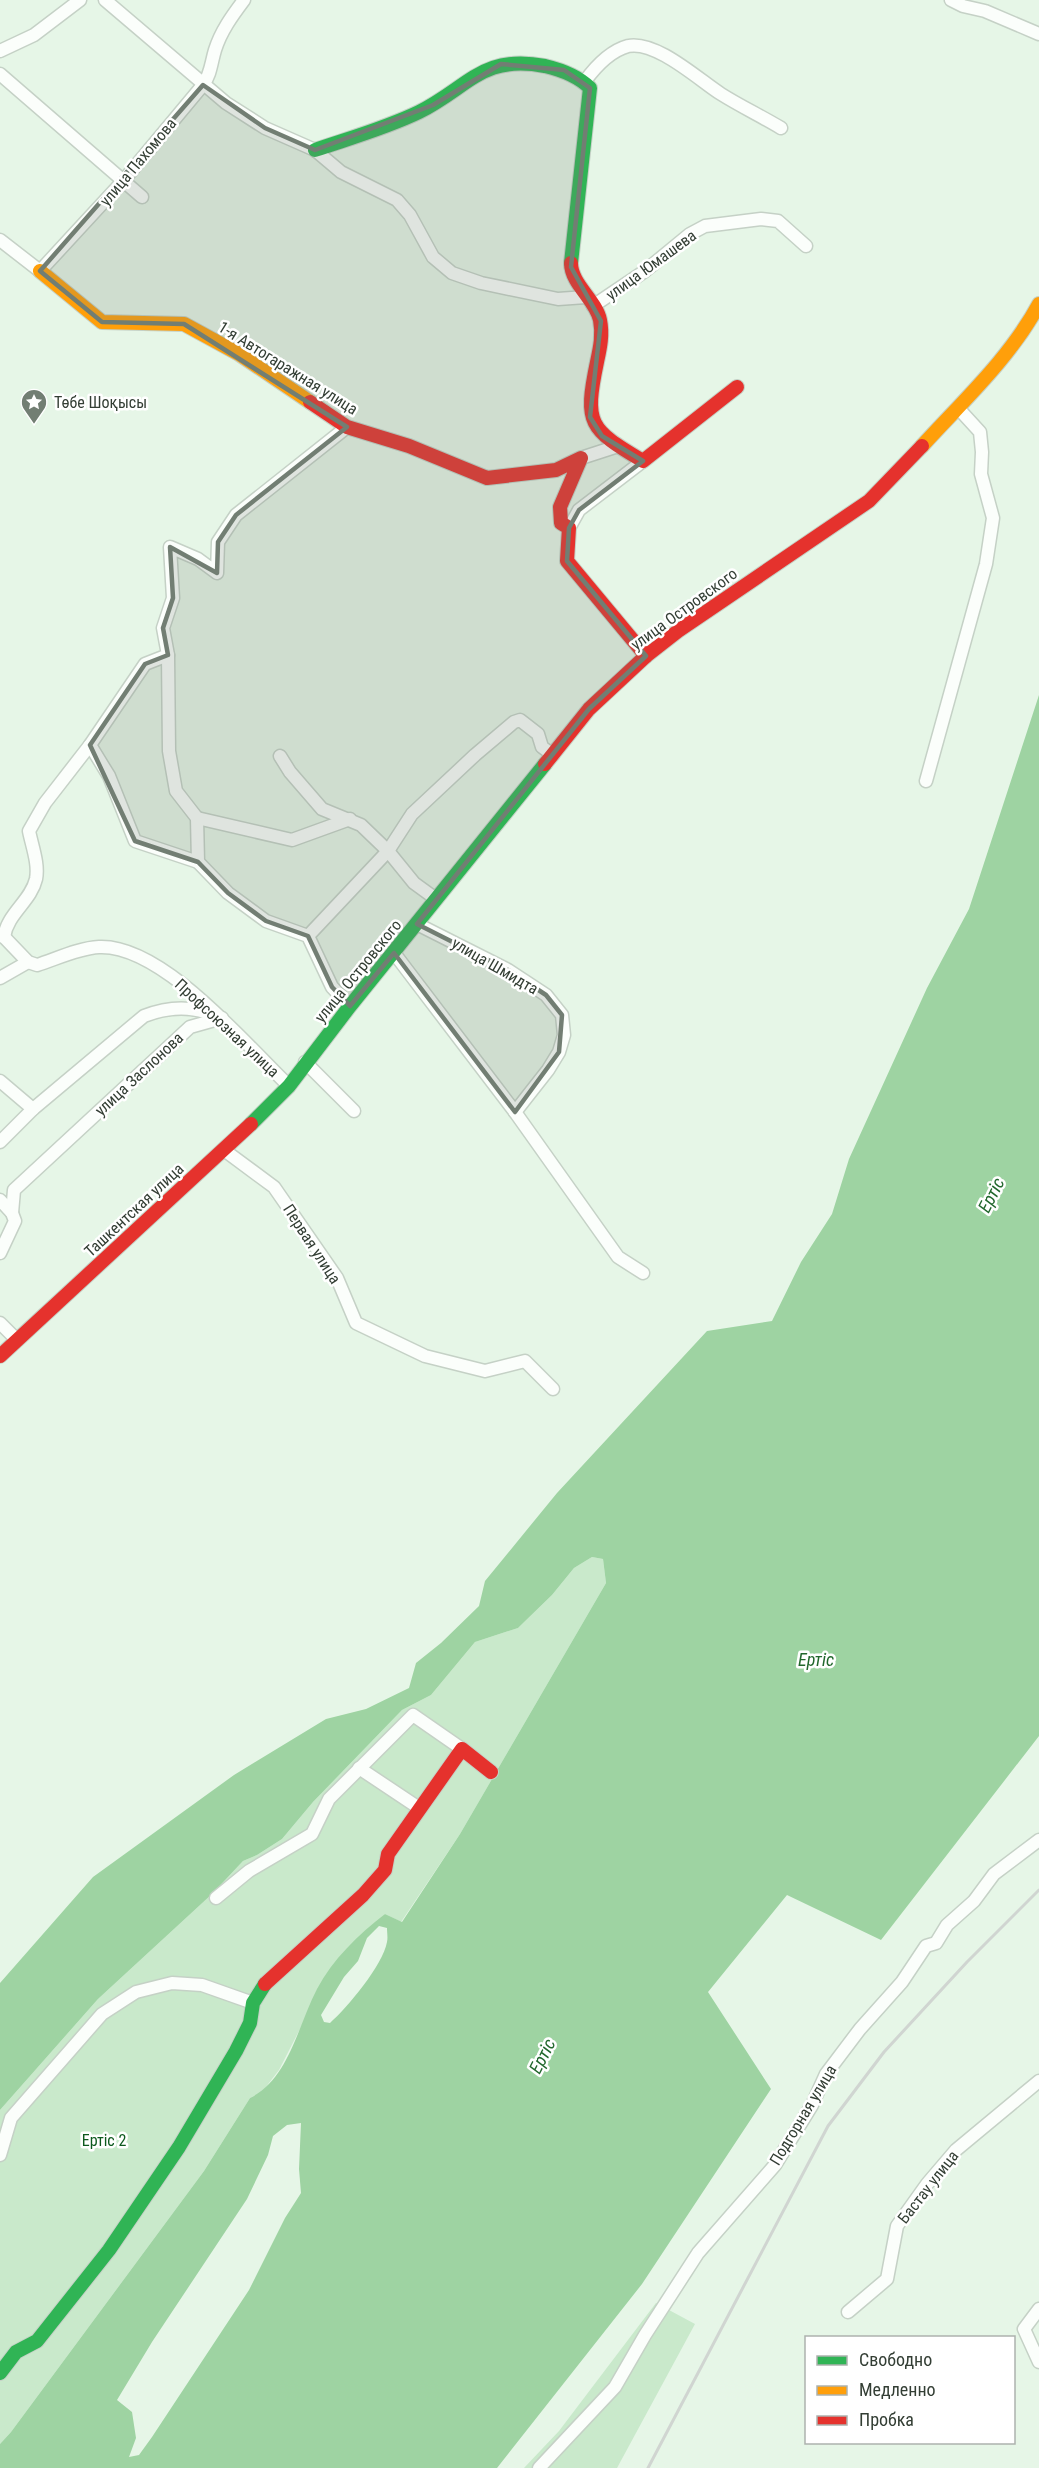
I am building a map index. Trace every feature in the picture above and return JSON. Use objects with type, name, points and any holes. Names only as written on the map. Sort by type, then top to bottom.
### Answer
[{"type":"street","points":[[0,51],[34,35],[80,0]]},
{"type":"street","points":[[105,0],[203,85],[265,128],[315,150],[334,168],[396,200],[410,215],[433,257],[452,273],[481,283],[558,298],[590,301]]},
{"type":"street","name":"улица Пахомова","points":[[40,271],[123,181],[210,76],[215,50],[227,23],[244,0]]},
{"type":"street","points":[[951,0],[963,6],[985,10],[1039,34]]},
{"type":"street","points":[[643,461],[602,436],[594,427],[588,404],[602,333],[599,315],[574,278],[571,267],[588,84],[594,68],[618,50],[630,46],[647,49],[681,64],[720,93],[781,128]]},
{"type":"street","points":[[315,150],[433,105],[470,79],[501,64],[533,65],[564,70],[588,84]]},
{"type":"street","points":[[0,74],[142,197]]},
{"type":"street","name":"улица Юмашева","points":[[590,301],[645,271],[690,234],[705,226],[761,219],[778,221],[806,246]]},
{"type":"street","points":[[0,240],[40,271]]},
{"type":"street","name":"1-я Автогаражная улица","points":[[40,271],[102,322],[184,324],[239,354],[347,427],[409,446],[487,478],[556,470],[581,458]]},
{"type":"street","name":"улица Островского","points":[[289,1086],[305,1062],[589,709],[678,630],[869,501],[958,408],[1027,326],[1039,304]]},
{"type":"street","points":[[646,656],[567,561],[569,528],[579,510],[737,387]]},
{"type":"street","points":[[926,781],[986,564],[993,518],[981,474],[980,432],[958,408]]},
{"type":"street","points":[[198,862],[197,818],[176,791],[169,752],[168,655],[163,628],[173,598],[170,547],[198,559],[217,573],[218,542],[236,514],[347,427]]},
{"type":"street","points":[[569,528],[561,523],[560,507],[581,458],[618,446]]},
{"type":"street","points":[[0,978],[28,962],[2,937],[6,926],[31,891],[36,878],[35,856],[29,831],[45,803],[90,745],[145,664],[168,655]]},
{"type":"street","points":[[308,936],[388,851],[412,814],[514,722],[520,720],[538,734],[542,747],[553,755]]},
{"type":"street","points":[[90,745],[113,785],[135,841],[198,862],[228,894],[266,921],[308,936],[332,987],[350,1006]]},
{"type":"street","points":[[280,756],[290,772],[322,809],[361,825],[388,851],[414,883],[436,899]]},
{"type":"street","points":[[197,818],[292,840],[350,819]]},
{"type":"street","name":"улица Шмидта","points":[[417,924],[508,970],[546,995],[562,1015],[564,1035],[559,1052],[515,1112]]},
{"type":"street","name":"Профсоюзная улица","points":[[28,962],[37,965],[88,949],[114,948],[156,964],[222,1018],[289,1086]]},
{"type":"street","points":[[394,953],[515,1112],[618,1257],[643,1273]]},
{"type":"street","name":"улица Заслонова","points":[[0,1142],[33,1109],[144,1016],[162,1009],[180,1008],[201,1010],[222,1018]]},
{"type":"street","name":"улица Заслонова","points":[[0,1253],[15,1221],[12,1213],[14,1190],[190,1027],[222,1018]]},
{"type":"street","points":[[305,1062],[354,1111]]},
{"type":"street","points":[[0,1081],[33,1109]]},
{"type":"street","name":"Ташкентская улица","points":[[0,1356],[224,1150],[289,1086]]},
{"type":"street","name":"Первая улица","points":[[224,1150],[274,1187],[337,1278],[356,1323],[425,1356],[486,1371],[525,1360],[553,1389]]},
{"type":"street","points":[[0,1200],[12,1213]]},
{"type":"street","points":[[0,1323],[17,1340]]},
{"type":"street","points":[[216,1898],[249,1871],[312,1834],[329,1798],[413,1715],[491,1772]]},
{"type":"street","points":[[0,2373],[16,2352],[37,2341],[116,2240],[179,2147],[236,2051],[250,2023],[253,2002],[267,1980],[363,1895],[385,1870],[388,1854],[462,1749]]},
{"type":"street","points":[[358,1768],[419,1808]]},
{"type":"street","name":"Подгорная улица","points":[[539,2468],[615,2387],[645,2335],[698,2253],[775,2165],[812,2105],[826,2074],[902,1982],[926,1946],[936,1942],[947,1925],[974,1900],[994,1874],[1039,1840]]},
{"type":"street","points":[[0,2156],[11,2118],[102,2014],[136,1992],[172,1983],[202,1985],[253,2002]]},
{"type":"street","name":"Бастау улица","points":[[848,2312],[886,2279],[897,2226],[927,2184],[956,2150],[1039,2081]]},
{"type":"street","points":[[1039,2309],[1024,2329],[1039,2362]]},
{"type":"highlighted area","points":[[501,64],[564,70],[590,88],[571,267],[601,321],[590,417],[602,436],[643,461],[579,510],[569,528],[567,561],[646,656],[589,709],[417,924],[508,970],[546,995],[562,1015],[559,1052],[515,1112],[394,953],[350,1006],[332,987],[308,936],[266,921],[228,893],[198,862],[135,841],[90,745],[145,664],[168,655],[163,628],[173,598],[170,547],[217,573],[218,542],[236,515],[347,427],[184,324],[102,322],[40,271],[203,85],[265,128],[315,150],[433,105]]},
{"type":"green space","name":"Ертіс 2","points":[[592,1557],[603,1559],[606,1583],[460,1834],[401,1922],[385,1914],[317,1990],[279,2070],[262,2092],[250,2098],[204,2171],[0,2444],[0,2110],[98,1999],[212,1894],[243,1861],[282,1839],[313,1802],[402,1710],[431,1695],[475,1642],[518,1628],[552,1595],[574,1568]]},
{"type":"green space","points":[[656,2303],[695,2324],[617,2468],[524,2468],[559,2431]]},
{"type":"water","name":"Ертіс","points":[[1039,695],[1039,1736],[881,1940],[787,1895],[708,1992],[771,2089],[642,2284],[497,2468],[0,2468],[0,2444],[204,2171],[250,2098],[274,2078],[283,2065],[323,1978],[356,1939],[385,1914],[402,1922],[460,1834],[606,1583],[603,1559],[592,1557],[574,1568],[552,1595],[518,1628],[475,1642],[431,1695],[402,1710],[313,1802],[282,1839],[243,1861],[212,1894],[98,1999],[0,2110],[0,1983],[93,1877],[234,1775],[326,1719],[366,1709],[409,1688],[416,1663],[441,1643],[479,1606],[485,1581],[557,1493],[707,1331],[772,1321],[801,1262],[832,1214],[849,1159],[927,988],[969,909]],"holes":[[[379,1926],[387,1928],[387,1942],[379,1962],[346,2007],[330,2023],[324,2022],[321,2015],[344,1977],[358,1961],[367,1938]],[[301,2123],[299,2169],[301,2193],[285,2218],[249,2290],[152,2437],[139,2455],[129,2457],[136,2438],[132,2412],[117,2400],[152,2342],[247,2199],[268,2155],[273,2136],[287,2125]]]},
{"type":"railway","points":[[648,2468],[828,2126],[884,2052],[967,1962],[1039,1890]]},
{"type":"traffic: fast","points":[[315,150],[406,118],[491,69],[524,64],[558,69],[590,88],[571,263]]},
{"type":"traffic: fast","points":[[251,1124],[289,1086],[350,1006],[545,764]]},
{"type":"traffic: fast","points":[[0,2373],[16,2352],[37,2341],[109,2250],[179,2147],[236,2051],[250,2023],[253,2003],[265,1984]]},
{"type":"traffic: slow","points":[[40,271],[102,322],[184,324],[239,354],[310,402]]},
{"type":"traffic: slow","points":[[922,446],[1000,361],[1039,304]]},
{"type":"traffic: jam","points":[[571,263],[575,278],[594,306],[600,320],[601,341],[593,383],[592,412],[595,423],[611,441],[643,461],[737,387]]},
{"type":"traffic: jam","points":[[310,402],[347,427],[409,446],[487,478],[556,470],[581,458],[560,507],[561,523],[569,528],[567,561],[646,656]]},
{"type":"traffic: jam","points":[[545,764],[589,709],[646,656],[678,631],[869,501],[922,446]]},
{"type":"traffic: jam","points":[[0,1356],[251,1124]]},
{"type":"traffic: jam","points":[[265,1984],[363,1895],[385,1870],[388,1854],[462,1749],[491,1772]]},
{"type":"place","name":"Төбе Шоқысы","points":[[34,425]]}]
